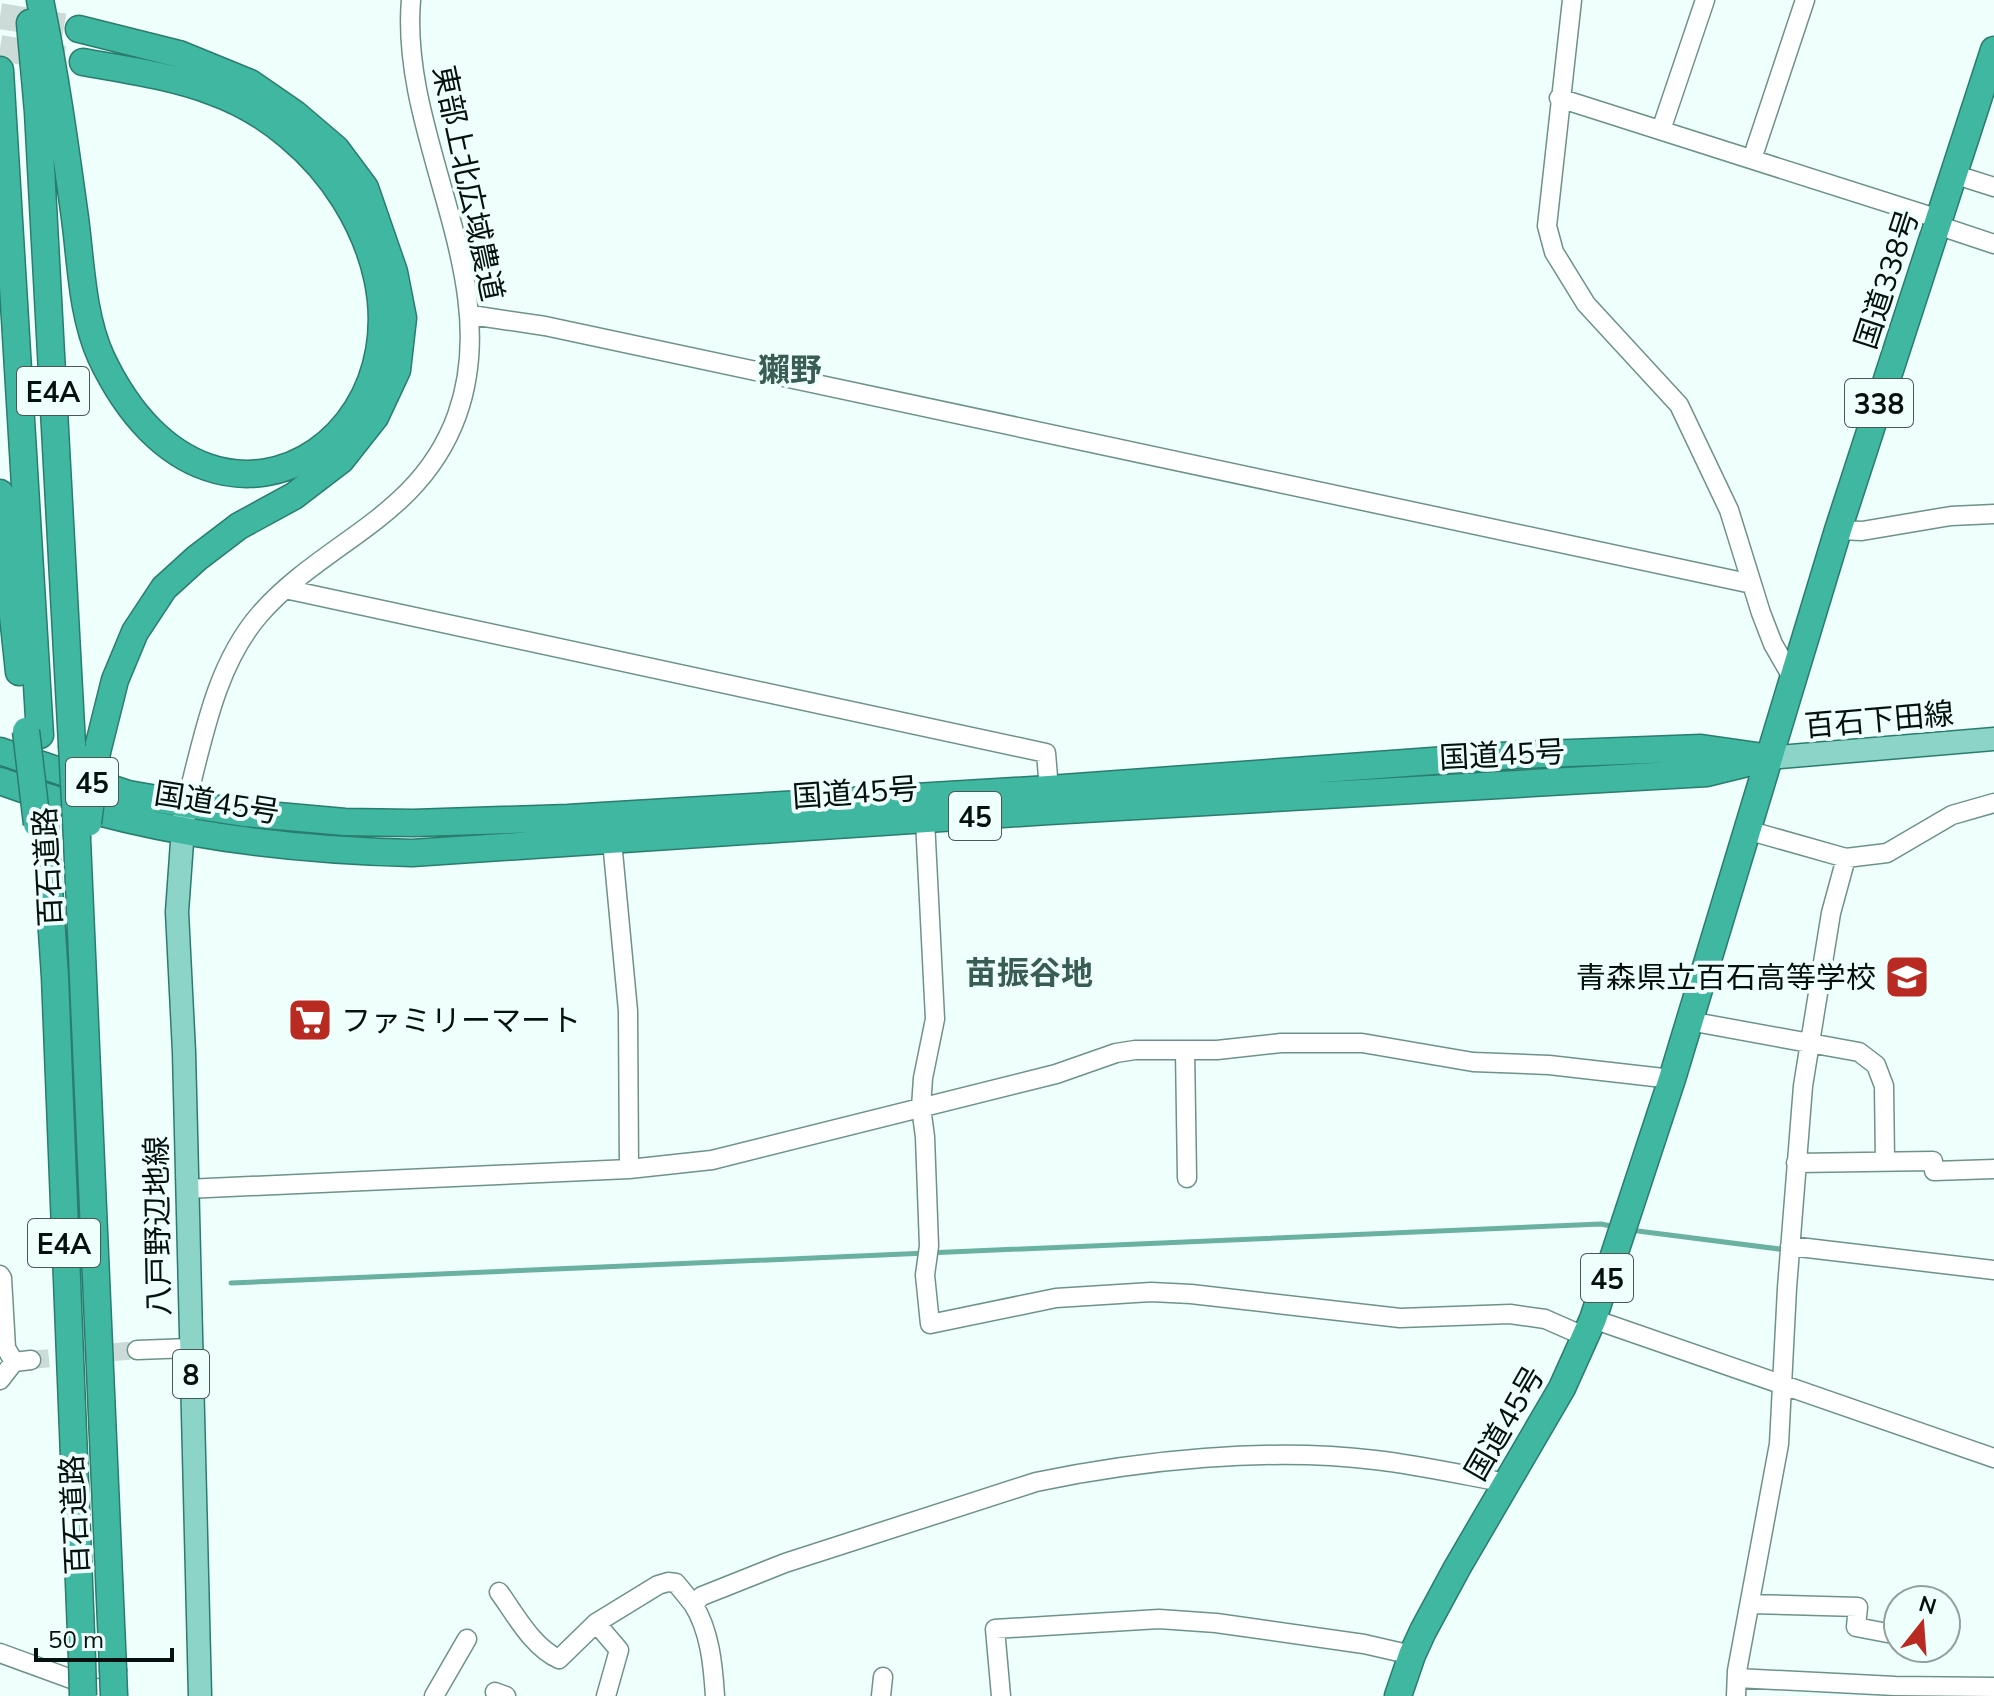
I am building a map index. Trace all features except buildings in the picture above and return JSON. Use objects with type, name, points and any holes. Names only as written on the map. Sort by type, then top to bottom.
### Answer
[{"type":"highway","name":"百石道路","points":[[26,0],[38,112],[85,748],[80,893],[116,1696]]},
{"type":"highway","points":[[40,0],[57,80],[87,307],[100,355],[130,408],[163,443],[206,469],[249,475],[265,473],[280,470],[323,449],[353,418],[375,375],[382,323],[377,279],[360,225],[334,183],[301,147],[260,115],[217,92],[164,76],[83,62]]},
{"type":"highway","points":[[79,29],[179,54],[250,83],[336,149],[365,188],[394,272],[403,318],[397,370],[375,417],[341,460],[294,496],[239,526],[164,588],[135,632],[85,748]]},
{"type":"highway","name":"国道338号","points":[[1768,758],[1838,530],[1994,52]]},
{"type":"highway","name":"E4A","points":[[0,70],[33,733],[55,977],[83,1696]]},
{"type":"highway","points":[[0,493],[33,733]]},
{"type":"highway","name":"国道45号","points":[[0,751],[128,794],[244,813],[345,822],[413,823],[583,817],[1049,789],[1515,755],[1701,748],[1768,758]]},
{"type":"highway","name":"国道45号","points":[[0,781],[125,819],[182,831],[345,852],[412,853],[1707,773],[1768,758]]},
{"type":"highway","name":"国道45号","points":[[1398,1696],[1412,1655],[1457,1568],[1562,1388],[1590,1328],[1672,1079],[1768,758]]},
{"type":"main road","name":"百石下田線","points":[[1768,758],[1994,739]]},
{"type":"main road","name":"八戸野辺地線","points":[[186,804],[177,912],[200,1696]]},
{"type":"street","name":"東部上北広域農道","points":[[186,804],[214,699],[240,642],[285,589],[398,504],[436,461],[457,414],[468,369],[471,315],[416,80],[409,21],[411,0]]},
{"type":"street","points":[[1572,0],[1547,226],[1554,252],[1586,304],[1679,405],[1729,510],[1773,644],[1792,677]]},
{"type":"street","points":[[1661,130],[1705,0]]},
{"type":"street","points":[[1752,159],[1805,0]]},
{"type":"street","points":[[1559,98],[1752,159],[1994,244]]},
{"type":"street","points":[[1953,174],[1994,187]]},
{"type":"street","points":[[471,315],[622,342],[1752,584]]},
{"type":"street","points":[[1838,530],[1862,531],[1951,516],[1994,514]]},
{"type":"street","points":[[285,589],[1046,753],[1049,789]]},
{"type":"street","points":[[1747,830],[1846,858],[1887,853],[1952,815],[1994,803]]},
{"type":"street","points":[[925,820],[935,1019],[923,1078],[921,1107],[929,1246],[925,1275],[930,1324],[1056,1298],[1151,1292],[1400,1318],[1510,1314],[1688,1350],[1782,1386],[1994,1458]]},
{"type":"street","points":[[612,841],[628,1011],[629,1169]]},
{"type":"street","points":[[1846,858],[1831,913],[1809,1041],[1796,1163],[1779,1444],[1737,1687],[1994,1687]]},
{"type":"street","points":[[1689,1021],[1859,1052],[1876,1065],[1884,1086],[1885,1161]]},
{"type":"street","points":[[186,1189],[629,1169],[712,1160],[1056,1074],[1116,1053],[1135,1050],[1217,1050],[1281,1043],[1362,1043],[1473,1062],[1549,1065],[1672,1079]]},
{"type":"street","points":[[1185,1050],[1187,1178]]},
{"type":"street","points":[[1796,1163],[1933,1161],[1934,1171],[1994,1169]]},
{"type":"street","points":[[1790,1246],[1994,1270]]},
{"type":"street","points":[[0,1275],[6,1348],[22,1361],[0,1380]]},
{"type":"street","points":[[137,1350],[190,1348]]},
{"type":"street","points":[[693,1604],[702,1596],[785,1563],[879,1534],[923,1516],[1070,1475],[1181,1460],[1309,1455],[1376,1460],[1507,1483]]},
{"type":"street","points":[[499,1592],[534,1638],[551,1656],[559,1659],[596,1623],[658,1585],[676,1583],[700,1616],[713,1662],[715,1696]]},
{"type":"street","points":[[1750,1604],[1858,1607],[1856,1627],[1882,1632]]},
{"type":"street","points":[[1001,1696],[995,1629],[1159,1619],[1231,1625],[1364,1644],[1412,1655]]},
{"type":"street","points":[[596,1623],[619,1650],[606,1696]]},
{"type":"street","points":[[434,1696],[467,1639]]},
{"type":"street","points":[[0,1653],[116,1696]]},
{"type":"street","points":[[881,1696],[883,1677]]},
{"type":"waterway","points":[[231,1283],[1601,1224],[1616,1227]]},
{"type":"waterway","points":[[1630,1230],[1787,1250]]},
{"type":"tunnel","points":[[0,16],[79,29]]},
{"type":"tunnel","points":[[0,48],[83,62]]},
{"type":"tunnel","points":[[31,1360],[137,1350]]},
{"type":"place","name":"青森県立百石高等学校","points":[[1907,977]]},
{"type":"place","name":"ファミリーマート","points":[[310,1020]]},
{"type":"district","name":"獺野","points":[[790,369]]},
{"type":"district","name":"苗振谷地","points":[[1029,972]]}]
